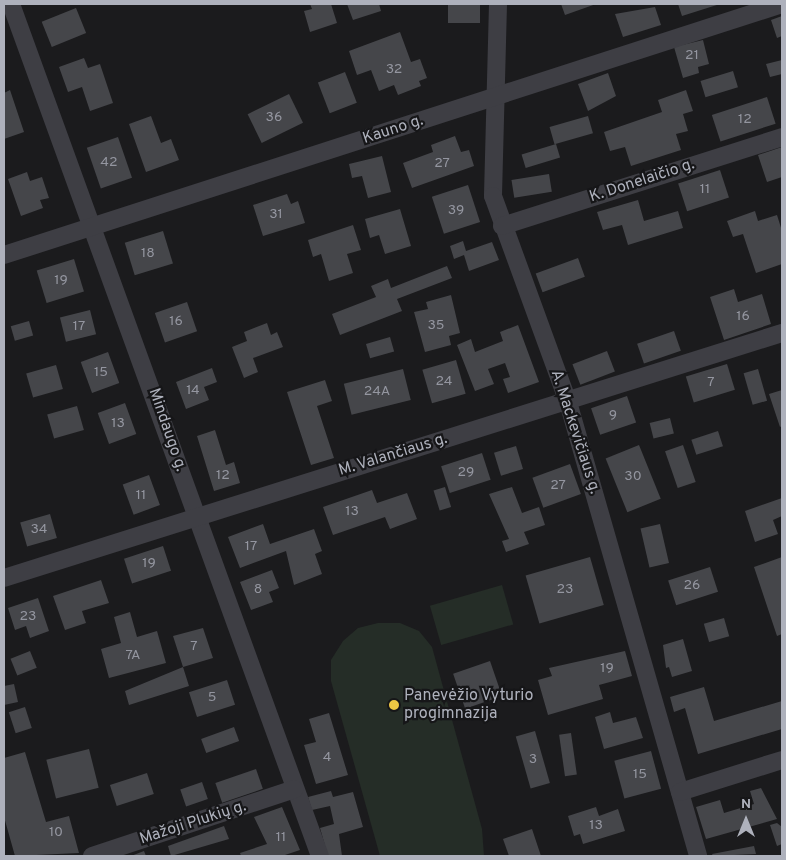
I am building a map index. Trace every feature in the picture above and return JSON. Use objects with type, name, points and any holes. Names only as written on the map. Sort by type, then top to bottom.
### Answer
[{"type":"street","name":"Mindaugo g.","points":[[11,4],[95,226],[197,515],[244,638],[294,790],[320,856]]},
{"type":"street","name":"A. Mackevičiaus g.","points":[[498,4],[492,174],[502,226],[568,402],[698,856]]},
{"type":"street","name":"Kauno g.","points":[[4,255],[782,4]]},
{"type":"street","name":"K. Donelaičio g.","points":[[502,226],[782,136]]},
{"type":"street","name":"M. Valančiaus g.","points":[[4,578],[197,515],[568,402],[782,333]]},
{"type":"street","points":[[680,792],[782,760]]},
{"type":"street","name":"Mažoji Plukių g.","points":[[92,856],[294,790]]},
{"type":"shaded area","points":[[502,585],[513,624],[441,645],[430,606]]},
{"type":"shaded area","points":[[378,623],[400,623],[419,631],[432,647],[482,829],[484,856],[380,856],[331,681],[331,660],[343,641],[358,628]]},
{"type":"building","points":[[310,4],[331,4],[337,23],[310,32],[304,11],[312,9]]},
{"type":"building","points":[[347,4],[379,4],[381,11],[353,20]]},
{"type":"building","points":[[448,4],[480,4],[480,23],[448,23]]},
{"type":"building","points":[[561,4],[596,4],[565,15]]},
{"type":"building","points":[[678,4],[720,4],[682,16]]},
{"type":"building","points":[[655,7],[661,25],[623,37],[615,14]]},
{"type":"building","points":[[76,8],[86,33],[52,47],[42,22]]},
{"type":"building","points":[[782,16],[782,36],[777,38],[771,20]]},
{"type":"building","points":[[400,32],[411,62],[420,59],[427,78],[419,81],[421,86],[398,95],[394,85],[379,91],[371,70],[357,75],[349,51]]},
{"type":"building","points":[[703,40],[709,64],[698,67],[699,73],[683,78],[674,47]]},
{"type":"building","points":[[84,58],[88,68],[100,64],[113,103],[90,111],[82,87],[68,92],[59,67]]},
{"type":"building","points":[[782,60],[782,74],[770,77],[766,64]]},
{"type":"building","points":[[733,71],[738,87],[705,97],[700,81]]},
{"type":"building","points":[[345,72],[357,103],[330,113],[318,82]]},
{"type":"building","points":[[608,73],[616,96],[588,111],[578,84]]},
{"type":"building","points":[[10,90],[24,132],[4,139],[4,93]]},
{"type":"building","points":[[686,90],[693,111],[683,114],[688,131],[676,134],[681,150],[631,166],[625,147],[610,151],[604,132],[662,112],[658,100]]},
{"type":"building","points":[[289,94],[303,123],[262,143],[248,114]]},
{"type":"building","points":[[767,97],[776,124],[720,142],[712,115]]},
{"type":"building","points":[[151,116],[161,143],[171,139],[179,160],[146,172],[129,124]]},
{"type":"building","points":[[588,116],[593,133],[555,144],[550,127]]},
{"type":"building","points":[[455,136],[461,152],[469,150],[474,166],[412,188],[403,163],[433,152],[431,145]]},
{"type":"building","points":[[118,137],[132,178],[101,188],[87,148]]},
{"type":"building","points":[[556,144],[560,157],[526,168],[522,155]]},
{"type":"building","points":[[782,147],[782,177],[767,182],[758,155]]},
{"type":"building","points":[[382,156],[391,192],[368,198],[362,176],[352,178],[349,164]]},
{"type":"building","points":[[720,170],[729,198],[687,211],[678,184]]},
{"type":"building","points":[[27,172],[30,181],[42,177],[49,198],[40,200],[43,208],[21,216],[8,179]]},
{"type":"building","points":[[549,174],[552,192],[514,198],[511,180]]},
{"type":"building","points":[[468,185],[480,222],[444,234],[432,197]]},
{"type":"building","points":[[287,194],[291,204],[298,201],[305,223],[263,236],[253,205]]},
{"type":"building","points":[[638,200],[644,221],[678,211],[683,228],[628,245],[622,225],[603,230],[597,212]]},
{"type":"building","points":[[400,209],[411,246],[385,254],[379,235],[370,238],[365,219]]},
{"type":"building","points":[[755,211],[758,221],[777,215],[782,231],[782,264],[756,273],[743,234],[733,237],[727,221]]},
{"type":"building","points":[[353,225],[361,250],[347,254],[353,273],[329,281],[321,254],[313,257],[308,240]]},
{"type":"building","points":[[163,231],[173,264],[135,275],[125,243]]},
{"type":"building","points":[[463,241],[466,251],[492,242],[499,260],[469,271],[464,255],[454,259],[450,246]]},
{"type":"building","points":[[578,258],[585,277],[543,292],[536,273]]},
{"type":"building","points":[[74,259],[84,292],[47,303],[37,270]]},
{"type":"building","points":[[447,266],[452,278],[397,299],[402,311],[340,335],[332,314],[376,297],[371,286],[388,279],[391,288]]},
{"type":"building","points":[[734,289],[738,302],[762,294],[771,324],[724,340],[710,297]]},
{"type":"building","points":[[451,295],[460,333],[449,336],[451,345],[425,352],[414,312],[428,309],[426,302]]},
{"type":"building","points":[[187,302],[197,331],[165,342],[155,313]]},
{"type":"building","points":[[90,310],[96,334],[66,342],[60,317]]},
{"type":"building","points":[[29,321],[33,335],[15,341],[11,326]]},
{"type":"building","points":[[267,323],[271,335],[277,332],[283,347],[253,358],[258,372],[244,378],[232,347],[247,341],[244,332]]},
{"type":"building","points":[[518,325],[539,382],[508,393],[503,379],[510,377],[505,363],[488,369],[494,384],[475,391],[457,345],[471,339],[475,352],[503,341],[500,332]]},
{"type":"building","points":[[674,331],[681,351],[644,364],[637,344]]},
{"type":"building","points":[[390,337],[394,351],[370,358],[366,344]]},
{"type":"building","points":[[607,351],[615,372],[580,385],[572,364]]},
{"type":"building","points":[[108,352],[119,383],[92,393],[81,362]]},
{"type":"building","points":[[456,360],[466,394],[432,403],[422,370]]},
{"type":"building","points":[[727,364],[735,390],[694,402],[686,377]]},
{"type":"building","points":[[56,365],[63,389],[33,398],[26,374]]},
{"type":"building","points":[[212,368],[217,382],[204,387],[209,400],[186,409],[176,382]]},
{"type":"building","points":[[403,369],[411,400],[352,415],[344,384]]},
{"type":"building","points":[[758,369],[767,401],[753,405],[744,373]]},
{"type":"building","points":[[325,380],[332,401],[317,406],[334,458],[311,465],[287,392]]},
{"type":"building","points":[[782,390],[782,426],[780,427],[769,394]]},
{"type":"building","points":[[627,396],[636,422],[600,435],[591,408]]},
{"type":"building","points":[[125,403],[136,434],[109,444],[98,413]]},
{"type":"building","points":[[77,406],[84,430],[54,439],[47,415]]},
{"type":"building","points":[[670,418],[674,434],[653,439],[650,423]]},
{"type":"building","points":[[215,430],[226,465],[234,462],[240,483],[214,491],[197,436]]},
{"type":"building","points":[[718,431],[723,446],[696,455],[691,440]]},
{"type":"building","points":[[639,445],[661,499],[627,512],[606,458]]},
{"type":"building","points":[[683,445],[696,482],[678,488],[665,451]]},
{"type":"building","points":[[516,446],[523,469],[501,476],[494,453]]},
{"type":"building","points":[[482,453],[491,480],[450,493],[441,466]]},
{"type":"building","points":[[570,464],[581,494],[543,508],[532,478]]},
{"type":"building","points":[[149,475],[160,505],[134,515],[123,485]]},
{"type":"building","points":[[445,487],[451,507],[440,511],[434,491]]},
{"type":"building","points":[[512,487],[522,513],[539,507],[545,525],[524,532],[529,544],[506,552],[502,541],[509,539],[489,494]]},
{"type":"building","points":[[372,490],[377,503],[407,493],[417,519],[390,529],[385,517],[333,535],[323,507]]},
{"type":"building","points":[[782,498],[782,516],[773,520],[778,534],[755,542],[745,511]]},
{"type":"building","points":[[50,514],[57,538],[27,547],[20,523]]},
{"type":"building","points":[[263,524],[270,544],[314,529],[322,551],[315,554],[322,574],[294,585],[286,551],[240,568],[228,537]]},
{"type":"building","points":[[660,524],[669,563],[650,567],[641,528]]},
{"type":"building","points":[[163,546],[171,571],[132,583],[124,559]]},
{"type":"building","points":[[590,557],[604,605],[539,624],[526,575]]},
{"type":"building","points":[[782,557],[782,634],[777,636],[754,567]]},
{"type":"building","points":[[710,567],[718,592],[676,605],[668,581]]},
{"type":"building","points":[[272,570],[279,588],[269,592],[273,602],[251,610],[240,582]]},
{"type":"building","points":[[101,580],[109,603],[82,611],[86,623],[65,630],[53,596]]},
{"type":"building","points":[[38,598],[49,631],[30,638],[26,626],[15,630],[8,608]]},
{"type":"building","points":[[130,612],[137,637],[157,631],[166,663],[109,678],[101,649],[121,643],[114,617]]},
{"type":"building","points":[[724,618],[729,636],[709,642],[704,624]]},
{"type":"building","points":[[203,628],[213,658],[183,667],[173,636]]},
{"type":"building","points":[[683,639],[692,671],[672,677],[669,667],[666,668],[663,645]]},
{"type":"building","points":[[30,651],[37,668],[17,676],[11,659]]},
{"type":"building","points":[[625,651],[632,676],[599,685],[603,699],[548,715],[538,680],[552,676],[549,668]]},
{"type":"building","points":[[490,661],[502,696],[465,709],[453,674]]},
{"type":"building","points":[[183,667],[189,686],[129,705],[125,691]]},
{"type":"building","points":[[227,680],[235,705],[197,717],[189,692]]},
{"type":"building","points":[[14,684],[18,702],[4,705],[4,686]]},
{"type":"building","points":[[704,687],[714,721],[782,701],[782,729],[698,754],[685,708],[674,712],[670,697]]},
{"type":"building","points":[[25,707],[32,728],[16,733],[9,712]]},
{"type":"building","points":[[610,712],[613,723],[636,717],[643,738],[604,749],[595,717]]},
{"type":"building","points":[[329,713],[348,775],[316,784],[304,745],[316,742],[309,719]]},
{"type":"building","points":[[234,727],[239,741],[206,753],[201,739]]},
{"type":"building","points":[[535,731],[550,783],[531,788],[516,737]]},
{"type":"building","points":[[571,733],[577,775],[565,776],[559,735]]},
{"type":"building","points":[[89,749],[99,788],[56,798],[46,760]]},
{"type":"building","points":[[651,751],[661,789],[624,799],[614,761]]},
{"type":"building","points":[[25,752],[46,822],[69,816],[79,853],[15,856],[4,817],[4,758]]},
{"type":"building","points":[[256,769],[263,789],[222,803],[215,783]]},
{"type":"building","points":[[147,773],[154,794],[117,806],[110,785]]},
{"type":"building","points":[[202,782],[208,799],[186,807],[180,789]]},
{"type":"building","points":[[761,788],[777,819],[706,839],[696,807],[720,800],[724,813],[754,804],[750,791]]},
{"type":"building","points":[[331,791],[333,797],[353,792],[363,827],[339,834],[342,856],[328,856],[320,828],[334,824],[330,806],[312,810],[308,797]]},
{"type":"building","points":[[282,807],[300,850],[282,856],[241,856],[240,853],[267,844],[254,817]]},
{"type":"building","points":[[596,807],[599,816],[618,809],[625,831],[583,844],[580,834],[574,836],[568,816]]},
{"type":"building","points":[[777,823],[782,827],[782,844],[777,846],[770,825]]},
{"type":"building","points":[[224,826],[229,839],[171,856],[168,846]]},
{"type":"building","points":[[532,829],[541,856],[509,856],[503,839]]},
{"type":"building","points":[[754,846],[756,854],[713,856],[712,854]]},
{"type":"building","points":[[144,851],[146,856],[131,856]]},
{"type":"place","name":"Panevėžio Vyturio progimnazija","points":[[394,705]]}]
